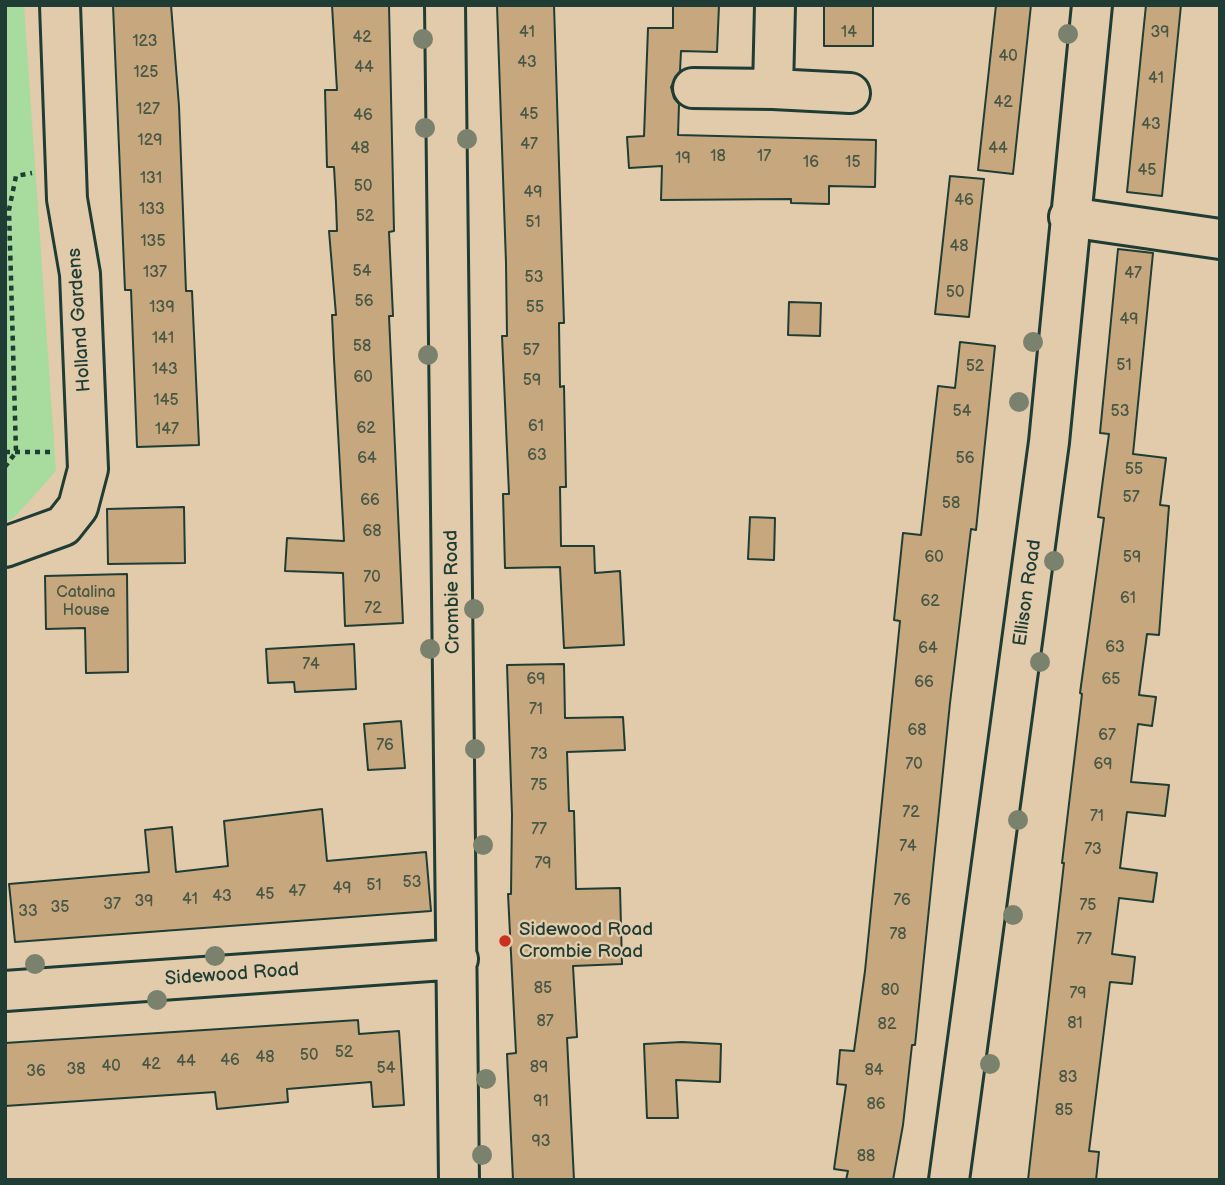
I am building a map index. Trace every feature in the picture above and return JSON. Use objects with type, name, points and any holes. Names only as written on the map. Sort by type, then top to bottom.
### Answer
[{"type":"street","name":"Holland Gardens","points":[[5,547],[63,526],[78,507],[88,468],[79,274],[67,199],[60,5]]},
{"type":"street","name":"Crombie Road","points":[[445,5],[459,1180]]},
{"type":"street","points":[[773,89],[775,5]]},
{"type":"street","name":"Ellison Road","points":[[949,1180],[1049,442],[1092,5]]},
{"type":"street","points":[[693,88],[850,93]]},
{"type":"street","points":[[1069,218],[1220,239]]},
{"type":"street","name":"Sidewood Road","points":[[5,991],[458,959]]},
{"type":"path","points":[[5,467],[16,452],[9,210],[16,176],[66,167]]},
{"type":"path","points":[[5,452],[88,452]]},
{"type":"green space","points":[[5,5],[24,5],[56,471],[14,518],[5,522]]},
{"type":"building","points":[[113,5],[171,5],[179,106],[186,291],[192,291],[199,445],[137,447],[131,290],[125,290]]},
{"type":"building","points":[[332,5],[389,5],[394,231],[389,232],[393,316],[389,316],[403,623],[345,626],[343,573],[285,571],[287,538],[344,541],[332,315],[336,315],[329,231],[337,231],[336,203],[334,167],[327,167],[325,90],[337,90]]},
{"type":"building","points":[[497,5],[554,5],[564,323],[559,323],[560,387],[564,386],[566,487],[560,487],[561,546],[594,546],[595,573],[620,571],[624,645],[564,648],[560,567],[505,568],[503,494],[509,494],[502,336],[507,336],[506,263]]},
{"type":"building","points":[[673,5],[719,5],[717,52],[681,51],[680,71],[671,87],[679,104],[678,135],[876,140],[875,187],[829,186],[829,204],[791,203],[791,199],[661,200],[662,166],[629,168],[627,137],[644,136],[648,28],[673,28]]},
{"type":"building","points":[[824,5],[873,5],[873,46],[824,46]]},
{"type":"building","points":[[996,5],[1031,5],[1013,174],[978,170]]},
{"type":"building","points":[[1146,5],[1181,5],[1162,196],[1127,192]]},
{"type":"building","points":[[950,176],[984,179],[969,317],[935,314]]},
{"type":"building","points":[[1118,249],[1153,253],[1133,454],[1166,458],[1160,505],[1169,506],[1159,635],[1147,634],[1139,695],[1156,697],[1152,726],[1138,724],[1131,782],[1169,785],[1165,816],[1127,812],[1120,868],[1157,873],[1153,902],[1119,898],[1112,954],[1135,957],[1132,984],[1110,982],[1089,1151],[1099,1152],[1096,1180],[1028,1180],[1064,863],[1080,693],[1104,518],[1098,517],[1109,434],[1100,433]]},
{"type":"building","points":[[789,302],[821,303],[820,336],[788,335]]},
{"type":"building","points":[[960,342],[995,346],[976,530],[971,529],[950,703],[915,1045],[912,1045],[903,1125],[893,1180],[846,1180],[848,1171],[834,1169],[846,1085],[837,1084],[840,1050],[854,1051],[865,971],[900,621],[894,620],[903,533],[921,535],[938,386],[955,388]]},
{"type":"building","points":[[184,507],[185,563],[108,564],[107,509]]},
{"type":"building","points":[[750,517],[775,518],[774,560],[748,559]]},
{"type":"building","points":[[127,574],[128,672],[86,673],[85,628],[46,629],[45,576]]},
{"type":"building","points":[[354,644],[356,689],[295,692],[294,682],[268,683],[266,649]]},
{"type":"building","points":[[564,664],[565,718],[623,717],[625,750],[567,752],[569,811],[574,811],[576,889],[620,888],[622,964],[573,966],[577,1037],[567,1038],[574,1180],[513,1180],[507,1054],[516,1053],[508,894],[511,894],[512,815],[507,665]]},
{"type":"building","points":[[401,721],[405,768],[368,770],[364,724]]},
{"type":"building","points":[[322,809],[327,861],[426,852],[431,911],[15,942],[9,884],[149,872],[145,830],[172,827],[176,872],[228,866],[224,821]]},
{"type":"building","points":[[358,1020],[359,1034],[399,1031],[404,1105],[373,1107],[371,1082],[287,1089],[288,1102],[217,1109],[215,1092],[5,1106],[5,1043]]},
{"type":"building","points":[[644,1044],[721,1044],[720,1082],[676,1080],[678,1118],[647,1118]]},
{"type":"place","name":"Sidewood Road Crombie Road","points":[[505,941]]}]
